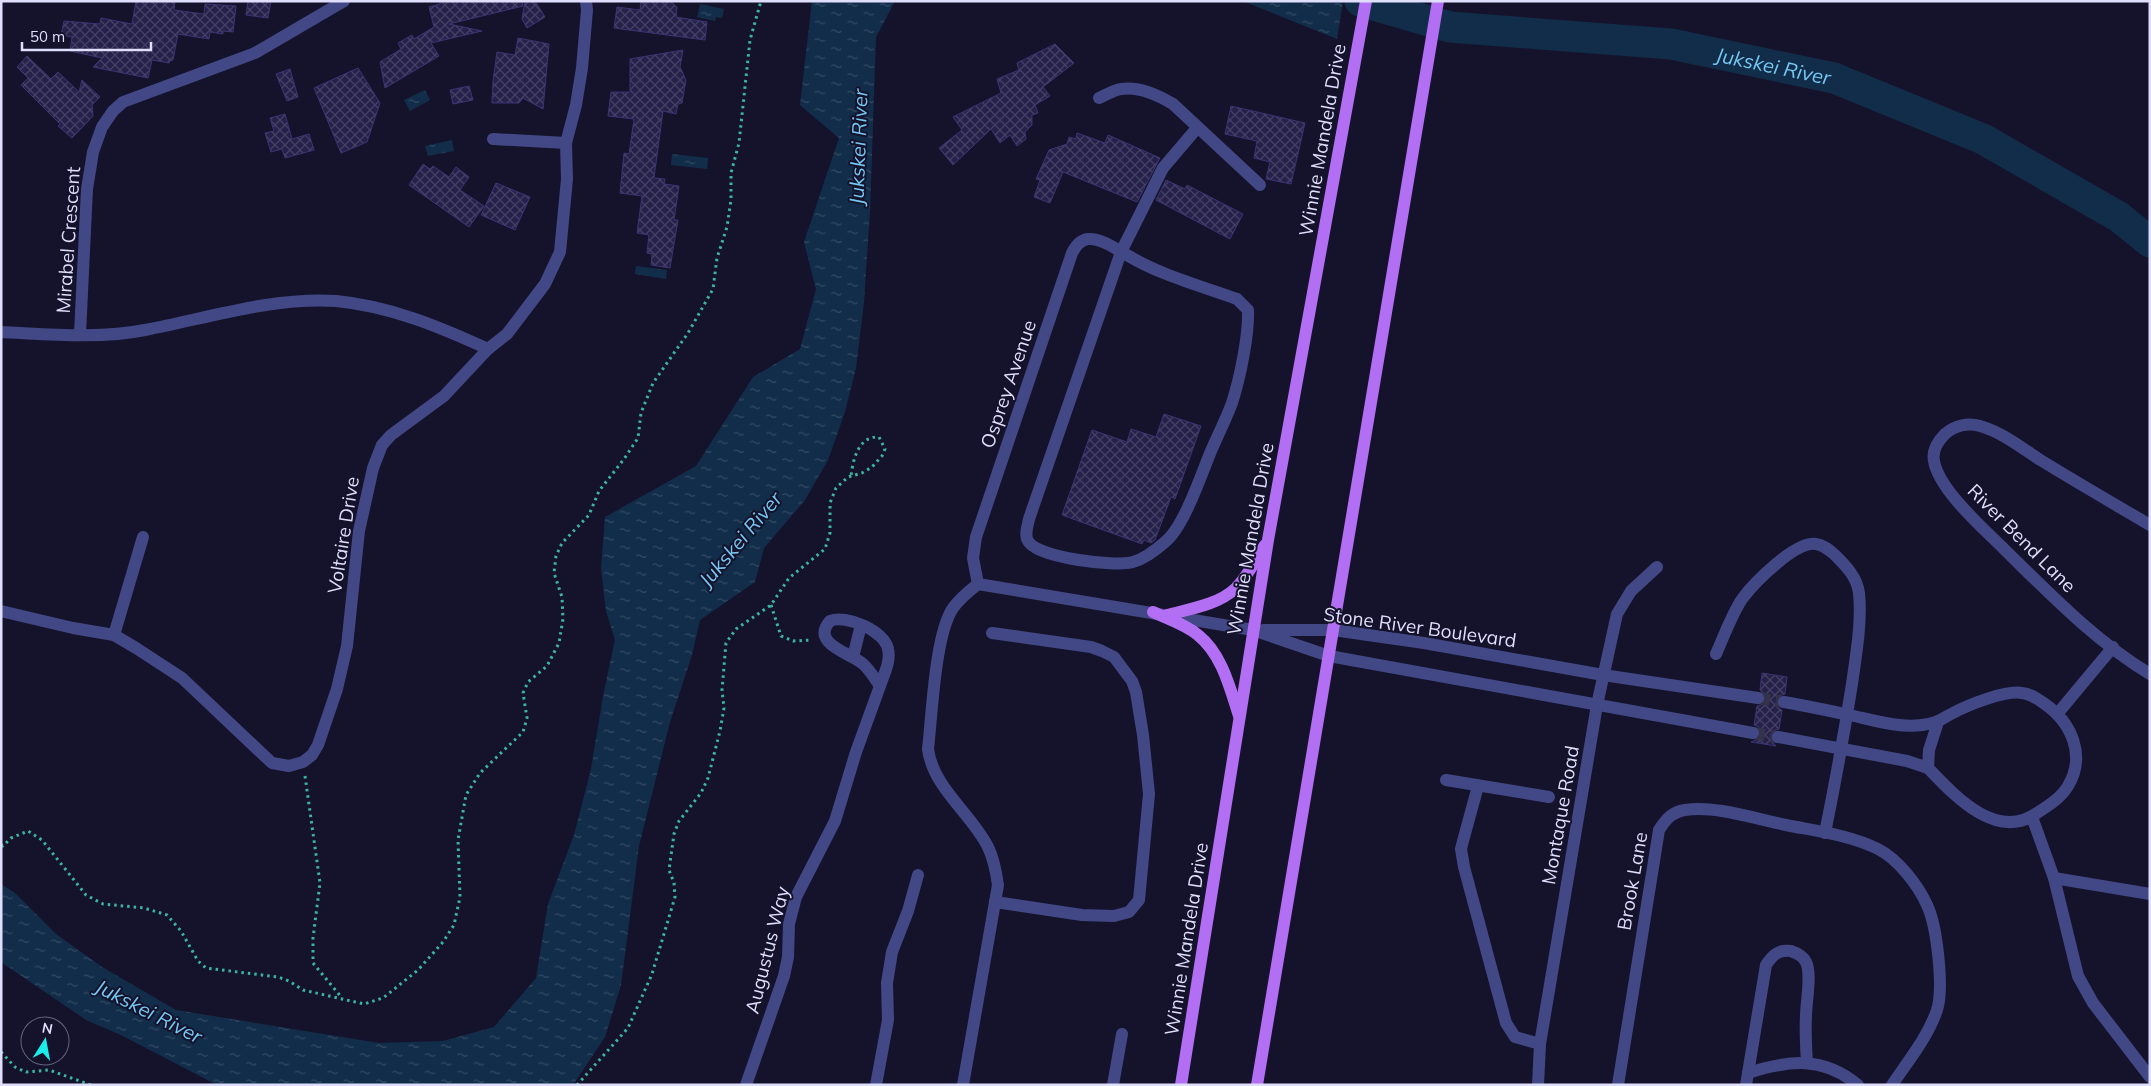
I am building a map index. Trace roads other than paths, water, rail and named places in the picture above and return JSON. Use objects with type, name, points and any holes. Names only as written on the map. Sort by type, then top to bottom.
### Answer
[{"type":"main road","name":"Winnie Mandela Drive","points":[[1181,1085],[1268,540],[1366,1]]},
{"type":"main road","points":[[1257,1085],[1438,1]]},
{"type":"main road","points":[[1167,615],[1211,603],[1228,594],[1244,579],[1268,540]]},
{"type":"main road","points":[[1153,612],[1187,627],[1199,635],[1212,651],[1222,669],[1240,719]]},
{"type":"street","name":"Mirabel Crescent","points":[[80,334],[87,189],[93,152],[102,128],[113,111],[123,102],[255,53],[344,1]]},
{"type":"street","points":[[1,332],[116,334],[146,330],[226,312],[291,302],[336,302],[386,309],[455,334],[488,349],[507,334],[527,310],[545,284],[560,252],[567,179],[566,143],[576,105],[582,68],[587,10],[586,1]]},
{"type":"street","points":[[1099,98],[1119,89],[1132,88],[1160,96],[1173,104],[1260,185]]},
{"type":"street","points":[[1121,252],[1146,265],[1237,300],[1248,310],[1241,362],[1232,403],[1185,512],[1172,536],[1165,543],[1141,558],[1125,563],[1089,562],[1050,553],[1038,549],[1029,543],[1026,538],[1030,519],[1121,252],[1163,168],[1197,128]]},
{"type":"street","points":[[493,139],[566,143]]},
{"type":"street","name":"Osprey Avenue","points":[[978,584],[973,558],[976,538],[1075,247],[1088,239],[1096,240],[1121,252]]},
{"type":"street","name":"Voltaire Drive","points":[[114,636],[182,678],[272,763],[289,766],[303,762],[312,755],[318,745],[336,689],[347,646],[359,532],[365,497],[373,468],[382,446],[391,435],[444,396],[488,349]]},
{"type":"street","name":"River Bend Lane","points":[[2150,525],[1980,425],[1952,428],[1942,436],[1935,449],[1934,459],[1937,470],[1963,508],[2058,602],[2112,647],[2150,674]]},
{"type":"street","points":[[1,611],[114,636],[143,537]]},
{"type":"street","points":[[1716,654],[1742,600],[1756,583],[1800,548],[1815,544],[1826,547],[1847,566],[1855,579],[1859,591],[1860,606],[1855,664],[1842,750],[1825,833]]},
{"type":"street","name":"Montaque Road","points":[[1538,1085],[1540,1044],[1603,675],[1617,614],[1621,605],[1631,591],[1657,566]]},
{"type":"street","points":[[963,1085],[998,884],[996,867],[988,847],[938,778],[930,761],[928,749],[942,635],[952,610],[960,599],[978,584],[1253,630]]},
{"type":"street","name":"Augustus Way","points":[[746,1085],[784,976],[788,956],[790,924],[796,897],[835,821],[856,752],[889,660],[886,642],[881,636],[861,625],[842,619],[834,620],[828,624],[826,638],[834,648],[853,657]]},
{"type":"street","points":[[861,625],[853,657],[863,664],[880,686]]},
{"type":"street","name":"Stone River Boulevard","points":[[1253,630],[1333,630],[1424,643],[1603,675],[1758,698]]},
{"type":"street","name":"Stone River Boulevard","points":[[1253,630],[1329,656],[1753,733]]},
{"type":"street","points":[[992,633],[1091,646],[1114,657],[1132,680],[1136,692],[1149,794],[1139,900],[1129,912],[1114,916],[1082,915],[995,902]]},
{"type":"street","points":[[2058,713],[2112,647]]},
{"type":"street","points":[[1778,737],[1907,761],[1928,768],[1956,797],[1988,818],[2006,822],[2032,817],[2058,798],[2068,788],[2076,765],[2073,736],[2058,713],[2034,696],[2021,693],[2010,693],[1953,712],[1938,722],[1918,726],[1903,726],[1784,702]]},
{"type":"street","points":[[1928,768],[1929,750],[1938,722]]},
{"type":"street","points":[[1446,780],[1549,797]]},
{"type":"street","points":[[1478,786],[1463,841],[1464,867],[1506,1023],[1515,1036],[1540,1044]]},
{"type":"street","name":"Brook Lane","points":[[1618,1085],[1655,849],[1660,830],[1665,820],[1672,813],[1695,809],[1718,811],[1825,833],[1879,849],[1896,862],[1917,888],[1927,904],[1932,917],[1940,980],[1939,1001],[1925,1036],[1892,1085]]},
{"type":"street","points":[[2032,817],[2054,878],[2078,976],[2093,1003],[2150,1077]]},
{"type":"street","points":[[876,1085],[888,1020],[887,982],[892,952],[908,911],[918,875]]},
{"type":"street","points":[[2054,878],[2150,894]]},
{"type":"street","points":[[1747,1079],[1766,965],[1779,952],[1797,953],[1805,959],[1808,967],[1807,1063]]},
{"type":"street","points":[[1113,1085],[1122,1034]]},
{"type":"street","points":[[1747,1079],[1764,1068],[1807,1063],[1824,1065],[1840,1072],[1858,1085]]},
{"type":"water","points":[[812,1],[895,1],[876,37],[870,211],[864,302],[856,368],[845,412],[828,460],[805,500],[764,548],[755,582],[700,620],[692,655],[670,722],[639,846],[621,985],[605,1037],[573,1085],[217,1085],[121,1035],[86,1020],[1,962],[1,884],[15,893],[56,934],[102,967],[176,1010],[379,1043],[443,1041],[494,1027],[536,978],[548,904],[574,835],[591,769],[615,640],[606,611],[601,568],[605,517],[696,466],[753,377],[800,349],[816,289],[804,242],[839,138],[800,105]]},
{"type":"water","points":[[1243,1],[1343,1],[1337,39]]},
{"type":"water","points":[[700,4],[724,9],[722,18],[716,17],[715,21],[697,17]]},
{"type":"water","points":[[425,90],[430,100],[410,111],[404,100]]},
{"type":"water","points":[[452,140],[454,151],[428,156],[425,146]]},
{"type":"water","points":[[672,154],[708,158],[707,169],[671,165]]},
{"type":"water","points":[[636,266],[667,270],[666,279],[635,274]]},
{"type":"waterway","name":"Jukskei River","points":[[1360,1],[1450,27],[1671,44],[1834,78],[1983,139],[2119,217],[2150,242]]},
{"type":"tunnel","points":[[1758,698],[1784,702]]},
{"type":"tunnel","points":[[1753,733],[1778,737]]}]
